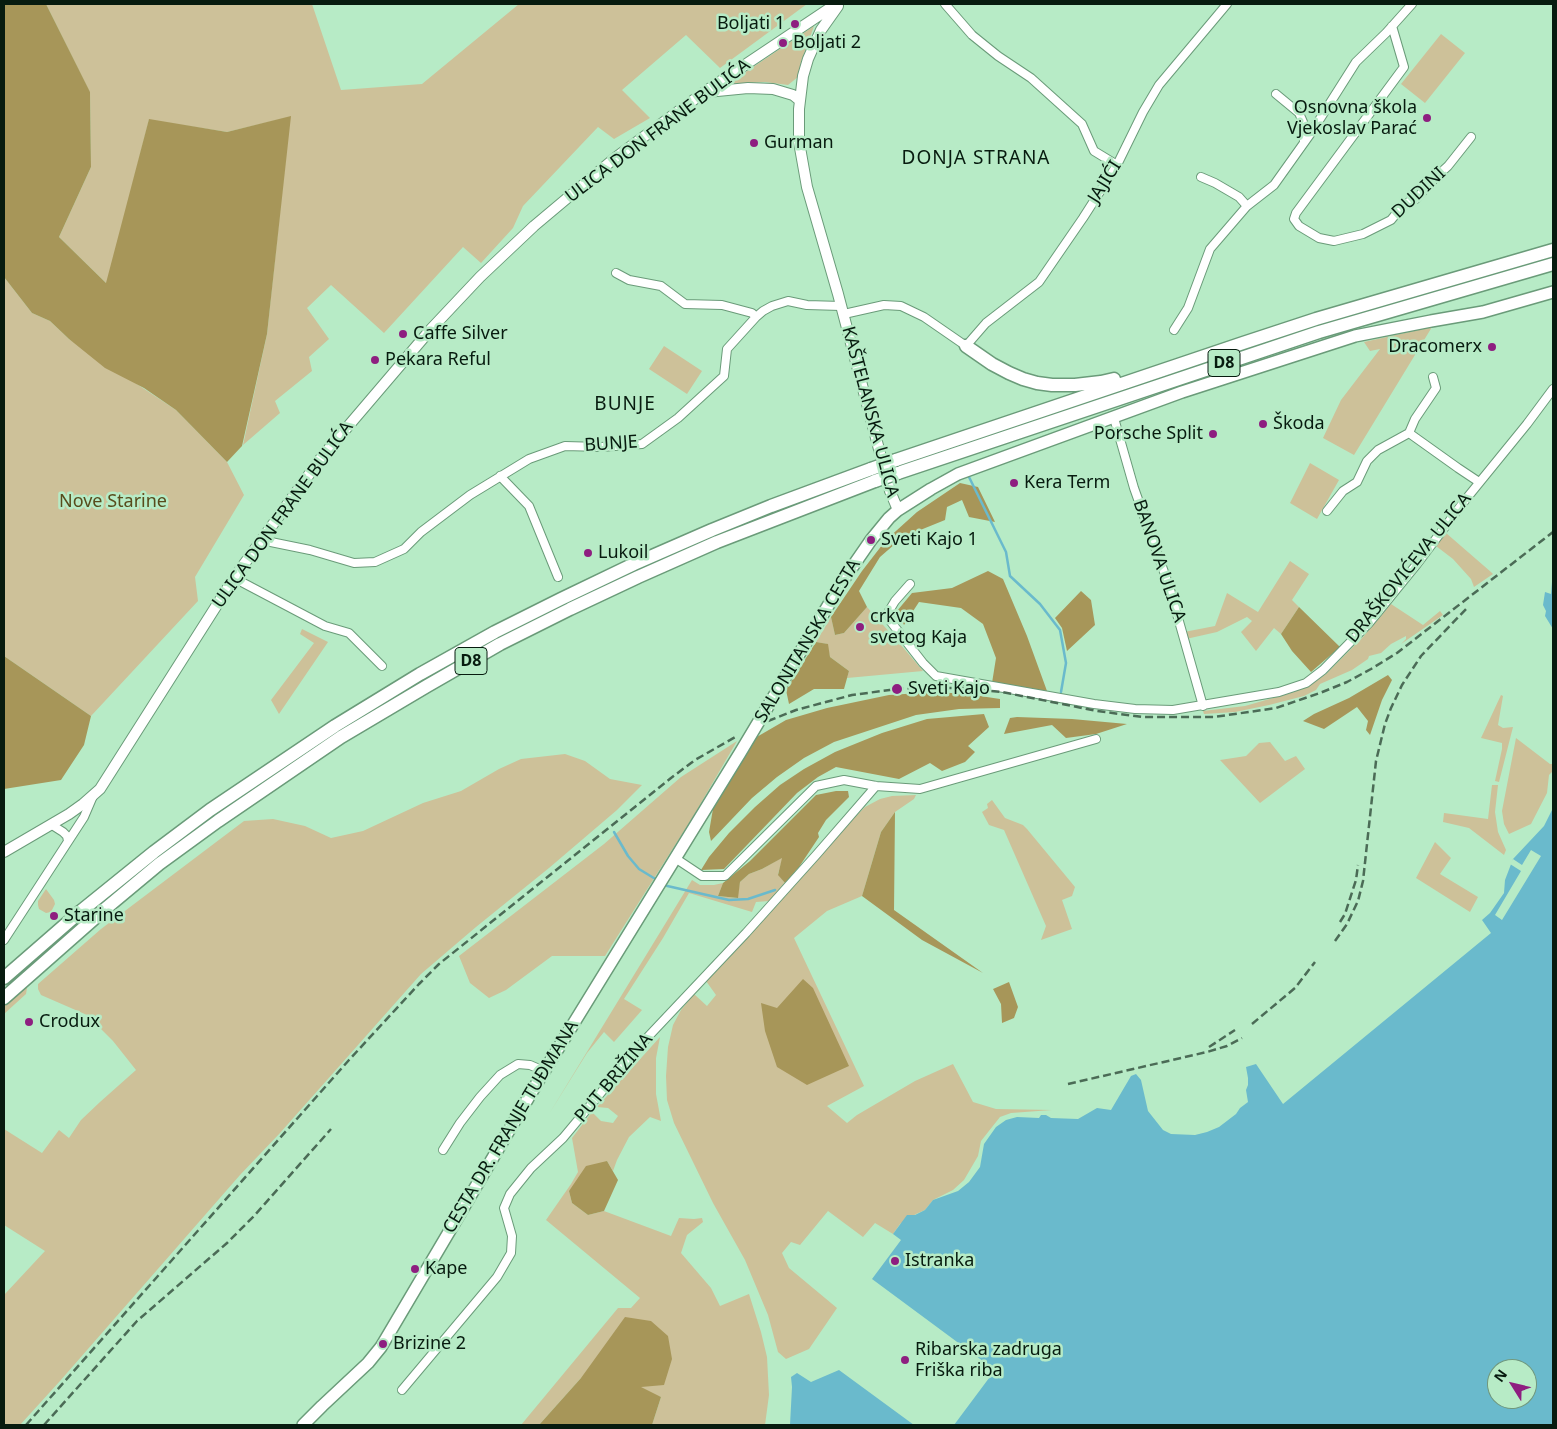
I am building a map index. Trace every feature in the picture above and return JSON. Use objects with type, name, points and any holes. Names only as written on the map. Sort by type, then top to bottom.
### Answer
[{"type":"highway","name":"D8","points":[[4,998],[105,908],[159,864],[218,821],[341,737],[500,644],[578,604],[873,475],[896,460],[1316,320],[1553,250]]},
{"type":"highway","name":"D8","points":[[4,978],[99,896],[210,810],[327,732],[420,674],[561,598],[712,530],[771,506],[873,475],[898,473],[1319,332],[1553,264]]},
{"type":"highway","points":[[966,346],[992,364],[1023,379],[1037,383],[1074,385],[1101,382],[1139,371],[1150,375]]},
{"type":"main road","name":"SALONITANSKA CESTA","points":[[666,872],[844,579],[882,526],[898,510],[958,474],[1182,392],[1355,336],[1431,320],[1483,312],[1553,292]]},
{"type":"main road","name":"CESTA DR. FRANJE TUĐMANA","points":[[304,1425],[381,1348],[544,1071],[666,872]]},
{"type":"street","name":"ULICA DON FRANE BULIĆA","points":[[4,852],[52,826],[93,796],[106,780],[234,578],[320,458],[431,329],[480,278],[534,226],[615,158],[703,93],[838,4]]},
{"type":"street","name":"KAŠTELANSKA ULICA","points":[[838,4],[814,44],[803,76],[799,100],[801,160],[890,491],[898,510]]},
{"type":"street","points":[[945,4],[972,35],[998,56],[1031,78],[1082,124],[1094,151],[1117,165]]},
{"type":"street","name":"JAJIĆI","points":[[966,346],[986,323],[1038,282],[1117,165],[1142,112],[1159,85],[1227,4]]},
{"type":"street","points":[[1174,330],[1188,308],[1210,249],[1247,206],[1274,185],[1356,62],[1412,4]]},
{"type":"street","name":"DUDINI","points":[[1392,26],[1404,67],[1296,213],[1294,220],[1299,226],[1319,238],[1334,241],[1363,234],[1391,220],[1404,204],[1416,199],[1448,166],[1471,137]]},
{"type":"street","points":[[703,93],[731,89],[761,88],[786,92],[799,100]]},
{"type":"street","points":[[1276,94],[1299,113],[1303,122],[1304,142]]},
{"type":"street","points":[[1200,177],[1215,183],[1239,197],[1247,206]]},
{"type":"street","points":[[616,273],[629,280],[661,286],[685,304],[722,305],[752,313],[756,317]]},
{"type":"street","name":"BUNJE","points":[[260,540],[310,550],[354,563],[375,562],[404,549],[421,532],[470,495],[529,459],[565,446],[601,447],[642,444],[678,418],[724,376],[727,349],[762,311],[788,302],[842,310]]},
{"type":"street","name":"KAŠTELANSKA ULICA","points":[[842,310],[884,305],[901,306],[924,317],[966,346]]},
{"type":"street","points":[[1327,511],[1343,491],[1357,482],[1368,461],[1378,450],[1409,433],[1414,419],[1436,388],[1433,377]]},
{"type":"street","name":"DRAŠKOVIĆEVA ULICA","points":[[910,584],[895,600],[889,611],[891,622],[923,663],[936,676],[1135,709],[1173,710],[1279,692],[1306,683],[1323,670],[1375,616],[1553,389]]},
{"type":"street","name":"BANOVA ULICA","points":[[1114,418],[1140,504],[1169,586],[1203,706]]},
{"type":"street","points":[[1409,433],[1479,482]]},
{"type":"street","points":[[500,476],[530,506],[558,577]]},
{"type":"street","points":[[234,578],[325,626],[349,633],[382,666]]},
{"type":"street","points":[[675,858],[702,876],[724,876],[816,786],[844,780],[876,786],[920,789],[1096,740]]},
{"type":"street","name":"PUT BRIŽINA","points":[[402,1390],[496,1277],[512,1253],[512,1236],[504,1208],[510,1194],[530,1168],[563,1138],[644,1041],[792,883],[876,786]]},
{"type":"street","points":[[4,940],[68,841],[89,807],[93,796]]},
{"type":"street","points":[[52,826],[63,832],[67,836],[68,841]]},
{"type":"street","points":[[443,1150],[460,1123],[500,1075],[518,1064],[530,1065],[544,1071]]},
{"type":"green space","points":[[46,4],[312,4],[341,90],[422,84],[519,4],[807,4],[720,68],[686,35],[622,90],[650,118],[614,139],[598,127],[523,206],[513,228],[481,263],[463,247],[384,333],[331,285],[307,308],[329,339],[309,357],[312,371],[275,401],[280,413],[243,445],[267,334],[290,117],[227,132],[149,120],[107,284],[59,237],[91,167],[90,93]]},
{"type":"green space","points":[[814,26],[801,62],[798,77],[788,85],[765,82],[728,84]]},
{"type":"green space","points":[[1441,34],[1465,53],[1425,103],[1401,84]]},
{"type":"green space","name":"Nove Starine","points":[[4,277],[32,313],[50,321],[69,339],[176,410],[227,462],[244,495],[195,577],[198,601],[91,716],[4,656]]},
{"type":"green space","points":[[1432,327],[1354,455],[1323,438],[1341,400],[1380,349],[1370,351],[1364,342]]},
{"type":"green space","points":[[664,346],[702,371],[687,394],[649,369]]},
{"type":"green space","points":[[1310,463],[1339,480],[1317,519],[1290,503]]},
{"type":"green space","points":[[1446,533],[1493,574],[1474,587],[1471,579],[1453,559],[1436,546]]},
{"type":"green space","points":[[1290,561],[1309,574],[1292,600],[1299,607],[1281,634],[1274,628],[1256,651],[1241,632],[1252,621],[1247,617],[1217,632],[1186,639],[1184,632],[1215,626],[1227,593],[1258,612]]},
{"type":"green space","points":[[1391,604],[1423,625],[1440,611],[1443,615],[1401,644],[1406,639],[1406,636],[1391,644],[1381,653],[1369,656],[1368,659],[1352,670],[1320,684],[1316,690],[1304,696],[1235,712],[1204,714],[1203,711],[1245,706],[1294,692],[1313,683],[1326,674],[1363,637]]},
{"type":"green space","points":[[867,607],[923,671],[847,678],[849,671],[830,657],[827,644],[816,642],[831,617],[835,635],[844,633]]},
{"type":"green space","points":[[302,629],[328,642],[279,714],[271,700],[314,643],[300,634]]},
{"type":"green space","points":[[1501,695],[1503,696],[1498,725],[1503,728],[1513,727],[1499,782],[1495,781],[1502,743],[1481,738]]},
{"type":"green space","points":[[1516,738],[1550,764],[1553,764],[1553,771],[1549,775],[1547,793],[1531,824],[1509,834],[1504,824],[1502,811]]},
{"type":"green space","points":[[737,741],[694,815],[605,956],[552,956],[506,990],[489,998],[470,983],[459,956],[604,844],[681,777]]},
{"type":"green space","points":[[1270,742],[1285,761],[1296,756],[1305,769],[1260,803],[1220,760],[1246,756],[1259,743]]},
{"type":"green space","points":[[565,754],[585,761],[610,779],[642,785],[617,810],[421,974],[280,1133],[240,1175],[20,1425],[4,1425],[4,1295],[45,1251],[4,1225],[4,1129],[42,1153],[59,1130],[69,1138],[81,1120],[136,1070],[113,1041],[87,1015],[41,995],[38,984],[101,929],[244,821],[273,819],[305,826],[331,838],[363,831],[423,803],[461,791],[499,769],[521,759]]},
{"type":"green space","points":[[1492,785],[1498,785],[1495,812],[1498,832],[1506,850],[1504,855],[1469,828],[1443,822],[1444,813],[1488,819]]},
{"type":"green space","points":[[916,795],[914,799],[895,812],[881,832],[862,896],[827,911],[794,938],[864,1086],[827,1106],[847,1123],[857,1115],[915,1081],[953,1064],[973,1102],[996,1109],[1052,1110],[1011,1113],[1000,1117],[981,1141],[978,1156],[964,1180],[953,1190],[933,1200],[925,1210],[900,1224],[893,1234],[875,1223],[863,1237],[828,1211],[800,1245],[791,1242],[782,1253],[789,1268],[837,1308],[809,1349],[786,1359],[778,1352],[768,1315],[745,1260],[713,1203],[674,1123],[667,1100],[666,1076],[668,1047],[673,1025],[681,1010],[694,994],[707,1006],[716,995],[706,981],[865,807],[880,799],[892,796]]},
{"type":"green space","points":[[992,800],[1005,818],[1023,825],[1027,829],[1075,887],[1072,896],[1062,900],[1072,929],[1041,940],[1046,926],[1004,830],[989,825],[982,812],[988,808],[987,804]]},
{"type":"green space","points":[[1435,842],[1451,858],[1440,874],[1478,897],[1470,912],[1416,878]]},
{"type":"green space","points":[[783,857],[778,874],[785,883],[769,901],[756,902],[752,912],[689,893],[624,999],[642,1010],[614,1042],[604,1032],[587,1053],[549,1114],[692,880],[700,885],[723,883],[718,896],[737,898],[740,882],[749,874]]},
{"type":"green space","points":[[46,889],[55,904],[51,912],[46,913],[39,909],[38,901]]},
{"type":"green space","points":[[25,987],[27,988],[26,994],[4,1014],[4,1006]]},
{"type":"green space","points":[[660,1037],[656,1058],[656,1094],[661,1121],[650,1117],[629,1137],[613,1171],[607,1161],[569,1191],[572,1203],[588,1215],[604,1211],[671,1236],[679,1218],[702,1218],[703,1222],[687,1235],[681,1253],[711,1288],[720,1306],[749,1294],[767,1357],[769,1395],[765,1425],[652,1425],[661,1397],[581,1378],[539,1425],[521,1425],[618,1308],[631,1308],[640,1298],[546,1220],[578,1172],[572,1138],[592,1112],[601,1121],[613,1123],[618,1116],[608,1108],[597,1107]]},
{"type":"shaded area","points":[[4,4],[46,4],[90,92],[91,167],[59,237],[106,283],[149,119],[227,132],[291,116],[267,334],[242,446],[227,462],[176,410],[144,388],[105,368],[50,321],[32,313],[4,277]]},
{"type":"shaded area","points":[[960,483],[978,487],[995,522],[969,517],[962,500],[947,507],[945,520],[903,537],[880,557],[859,591],[867,607],[844,633],[835,635],[831,617],[862,571],[886,540],[917,512]]},
{"type":"shaded area","points":[[988,571],[1003,579],[1047,691],[992,683],[996,658],[983,624],[961,608],[919,602],[904,625],[897,611],[912,593],[952,588]]},
{"type":"shaded area","points":[[1081,591],[1091,600],[1095,625],[1067,651],[1062,628],[1055,618]]},
{"type":"shaded area","points":[[1299,607],[1340,647],[1311,672],[1292,651],[1281,634]]},
{"type":"shaded area","points":[[816,642],[828,644],[830,657],[849,671],[844,689],[814,689],[789,704],[786,690]]},
{"type":"shaded area","points":[[4,656],[91,716],[84,745],[61,780],[4,789]]},
{"type":"shaded area","points":[[1388,675],[1392,680],[1382,700],[1370,735],[1366,730],[1368,721],[1357,707],[1324,729],[1303,721],[1349,698]]},
{"type":"shaded area","points":[[936,692],[1000,699],[1000,708],[959,709],[916,715],[834,742],[804,758],[777,777],[752,798],[711,841],[709,832],[714,803],[755,738],[786,720],[827,708],[889,695]]},
{"type":"shaded area","points":[[984,714],[989,727],[968,746],[975,752],[965,762],[942,771],[930,763],[899,779],[836,767],[818,777],[797,793],[724,869],[701,870],[729,833],[755,807],[780,785],[804,769],[835,752],[882,733],[927,719]]},
{"type":"shaded area","points":[[1010,718],[1127,724],[1096,734],[1066,738],[1052,725],[1004,734]]},
{"type":"shaded area","points":[[848,791],[849,797],[826,820],[818,833],[819,837],[799,867],[785,883],[778,875],[782,858],[749,874],[740,882],[738,898],[718,896],[723,883],[750,861],[816,795]]},
{"type":"shaded area","points":[[895,812],[894,910],[983,973],[922,940],[862,896],[881,832]]},
{"type":"shaded area","points":[[803,979],[813,988],[849,1066],[807,1085],[777,1067],[765,1031],[761,1003],[777,1008]]},
{"type":"shaded area","points":[[1009,982],[1018,1007],[1014,1018],[1002,1023],[1001,1004],[993,989]]},
{"type":"shaded area","points":[[607,1161],[618,1180],[604,1211],[588,1215],[572,1203],[569,1191],[586,1166]]},
{"type":"shaded area","points":[[625,1317],[651,1321],[668,1336],[672,1359],[664,1385],[641,1387],[661,1397],[652,1425],[539,1425],[581,1378]]},
{"type":"water","points":[[1552,582],[1553,629],[1545,616],[1546,611],[1543,605],[1545,592],[1551,594]]},
{"type":"water","points":[[1553,808],[1553,1425],[954,1425],[995,1370],[872,1279],[901,1240],[893,1234],[907,1215],[915,1215],[925,1210],[933,1200],[958,1191],[969,1182],[980,1167],[984,1144],[996,1127],[1006,1120],[1017,1117],[1039,1118],[1041,1115],[1051,1118],[1078,1119],[1097,1108],[1111,1110],[1131,1076],[1136,1074],[1141,1080],[1148,1111],[1163,1130],[1171,1134],[1195,1135],[1207,1132],[1219,1127],[1236,1114],[1248,1102],[1246,1067],[1256,1064],[1283,1104],[1491,933],[1482,920],[1490,913],[1504,893],[1505,880],[1513,859],[1544,826]]},
{"type":"water","points":[[839,1370],[914,1425],[790,1425],[791,1377],[797,1373],[811,1382]]},
{"type":"pier","points":[[1531,850],[1541,856],[1502,920],[1495,915],[1521,871],[1510,864],[1513,859],[1522,865]]},
{"type":"waterway","points":[[969,477],[1006,552],[1010,576],[1040,604],[1060,630],[1066,663],[1061,692]]},
{"type":"waterway","points":[[614,832],[628,856],[639,869],[657,880]]},
{"type":"waterway","points":[[663,885],[729,900],[748,899],[775,890]]},
{"type":"railway","points":[[768,721],[796,710],[852,695],[897,689],[928,688],[963,688],[1002,692],[1097,711],[1143,717],[1214,717],[1276,708],[1347,682],[1397,653],[1553,532]]},
{"type":"railway","points":[[1335,941],[1347,924],[1358,901],[1363,881],[1376,761],[1391,708],[1402,685],[1421,656],[1467,608]]},
{"type":"railway","points":[[26,1425],[349,1060],[439,964],[671,778],[695,760],[737,736]]},
{"type":"railway","points":[[1340,922],[1345,914],[1356,880],[1358,865]]},
{"type":"railway","points":[[1252,1024],[1295,988],[1315,962]]},
{"type":"railway","points":[[1209,1047],[1235,1030]]},
{"type":"railway","points":[[1068,1084],[1207,1052],[1227,1046],[1242,1038]]},
{"type":"railway","points":[[44,1425],[137,1321],[227,1243],[254,1216],[331,1129]]},
{"type":"place","name":"Boljati 1","points":[[795,24]]},
{"type":"place","name":"Boljati 2","points":[[783,43]]},
{"type":"place","name":"Osnovna škola Vjekoslav Parać","points":[[1427,118]]},
{"type":"place","name":"Gurman","points":[[754,143]]},
{"type":"place","name":"Caffe Silver","points":[[403,334]]},
{"type":"place","name":"Dracomerx","points":[[1492,347]]},
{"type":"place","name":"Pekara Reful","points":[[375,360]]},
{"type":"place","name":"Škoda","points":[[1263,424]]},
{"type":"place","name":"Porsche Split","points":[[1213,434]]},
{"type":"place","name":"Kera Term","points":[[1014,483]]},
{"type":"place","name":"Sveti Kajo 1","points":[[871,540]]},
{"type":"place","name":"Lukoil","points":[[588,553]]},
{"type":"place","name":"crkva svetog Kaja","points":[[860,627]]},
{"type":"place","name":"Sveti Kajo","points":[[897,689]]},
{"type":"place","name":"Starine","points":[[54,916]]},
{"type":"place","name":"Crodux","points":[[29,1022]]},
{"type":"place","name":"Istranka","points":[[895,1261]]},
{"type":"place","name":"Kape","points":[[415,1269]]},
{"type":"place","name":"Brizine 2","points":[[383,1344]]},
{"type":"place","name":"Ribarska zadruga Friška riba","points":[[905,1360]]},
{"type":"district","name":"DONJA STRANA","points":[[976,159]]},
{"type":"district","name":"BUNJE","points":[[625,405]]}]
